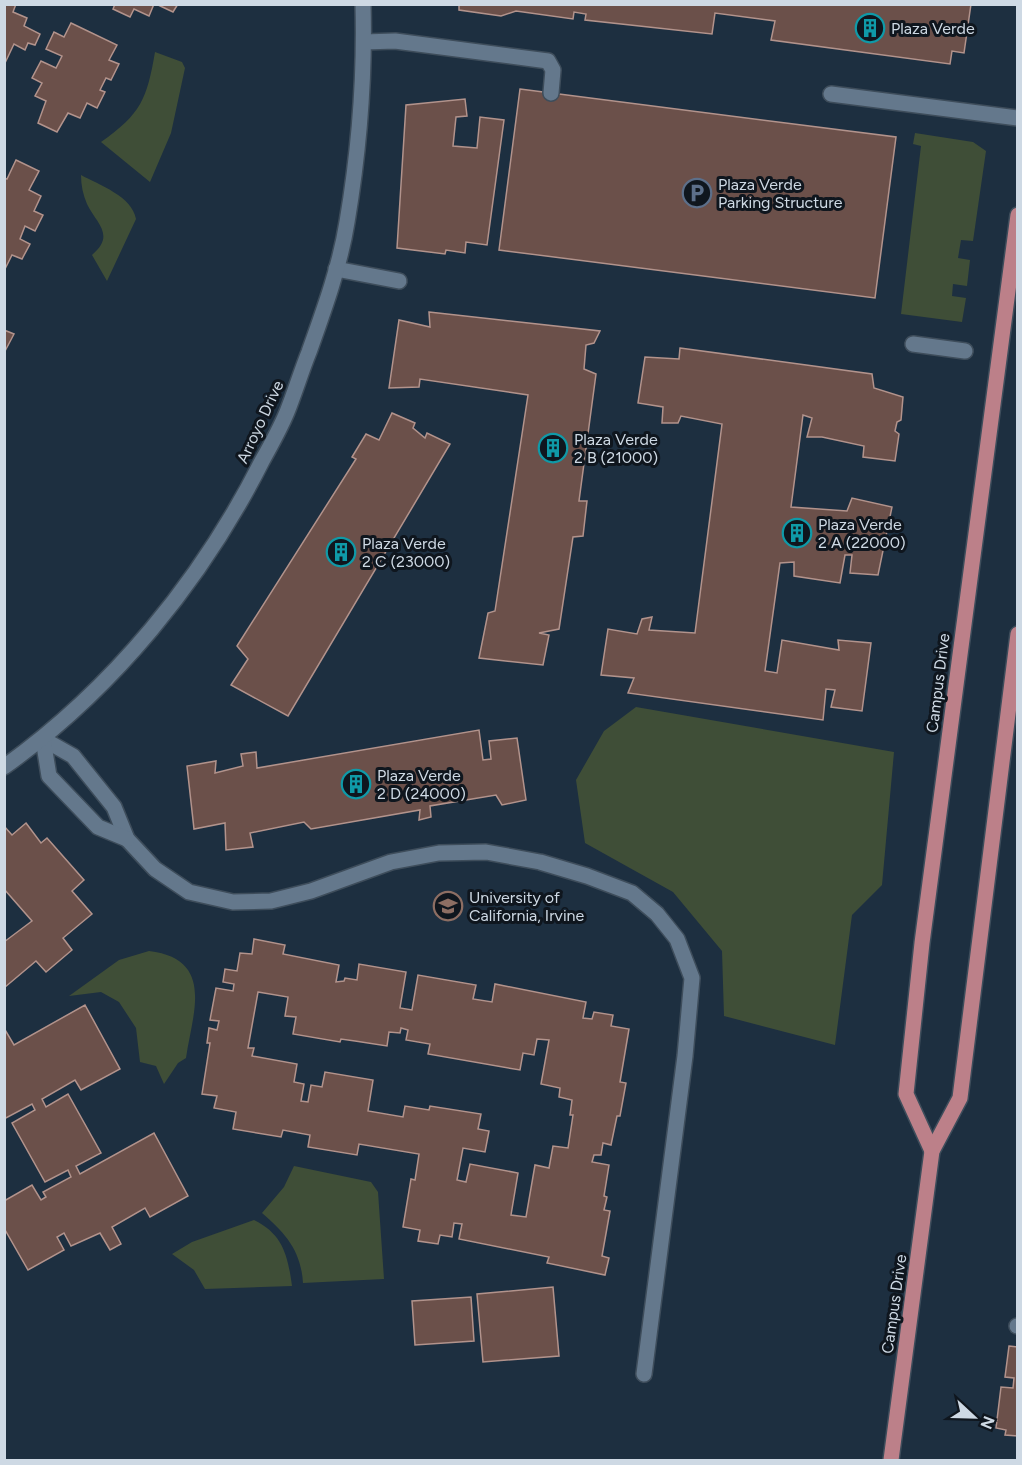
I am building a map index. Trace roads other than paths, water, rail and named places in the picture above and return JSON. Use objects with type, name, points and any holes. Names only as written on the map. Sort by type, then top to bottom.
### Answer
[{"type":"main road","name":"Campus Drive","points":[[932,1151],[906,1094],[922,943],[1017,215]]},
{"type":"main road","name":"Campus Drive","points":[[891,1461],[932,1151],[960,1098],[1017,634]]},
{"type":"street","name":"Arroyo Drive","points":[[4,767],[43,739],[123,661],[184,588],[242,502],[286,414],[329,297],[347,223],[358,140],[364,42],[363,4]]},
{"type":"street","points":[[364,42],[395,41],[548,61],[553,70],[551,93]]},
{"type":"street","points":[[831,94],[1017,118]]},
{"type":"street","points":[[336,269],[399,281]]},
{"type":"street","points":[[914,344],[964,351]]},
{"type":"street","points":[[43,739],[49,776],[98,827],[127,839]]},
{"type":"street","points":[[43,739],[73,756],[114,807],[127,839],[155,869],[189,892],[233,902],[271,901],[301,894],[391,862],[439,853],[486,852],[540,862],[588,876],[632,893],[657,914],[677,939],[692,978],[686,1056],[645,1374]]},
{"type":"place","name":"Plaza Verde","points":[[870,28]]},
{"type":"place","name":"Plaza Verde Parking Structure","points":[[697,193]]},
{"type":"place","name":"Plaza Verde 2 B (21000)","points":[[553,448]]},
{"type":"place","name":"Plaza Verde 2 A (22000)","points":[[797,533]]},
{"type":"place","name":"Plaza Verde 2 C (23000)","points":[[341,552]]},
{"type":"place","name":"Plaza Verde 2 D (24000)","points":[[356,784]]},
{"type":"place","name":"University of California, Irvine","points":[[448,906]]}]
